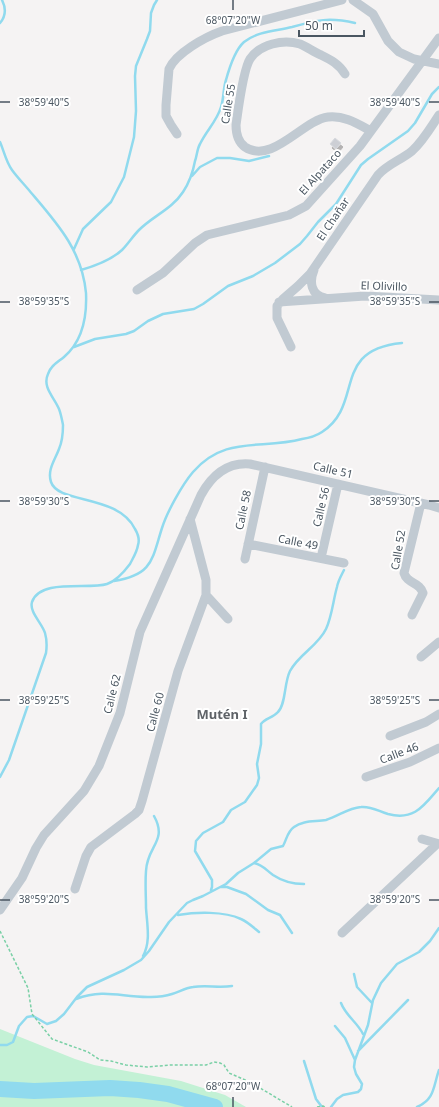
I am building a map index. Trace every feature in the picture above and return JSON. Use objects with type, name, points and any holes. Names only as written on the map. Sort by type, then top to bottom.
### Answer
[{"type":"street","points":[[177,134],[168,121],[166,105],[169,69],[171,64],[179,56],[209,36],[222,31],[342,0]]},
{"type":"street","points":[[353,0],[373,14],[393,47],[406,56],[439,64]]},
{"type":"street","name":"El Alpataco","points":[[137,290],[163,273],[195,243],[207,235],[289,215],[301,210],[311,202],[354,154],[439,38]]},
{"type":"street","name":"Calle 55","points":[[345,74],[336,64],[299,44],[271,44],[259,50],[250,59],[246,70],[236,125],[239,140],[246,148],[251,150],[268,150],[278,146],[317,121],[329,117],[348,119],[371,131]]},
{"type":"street","name":"El Chañar","points":[[279,302],[304,280],[315,267],[378,175],[388,166],[416,147],[439,116]]},
{"type":"street","points":[[315,267],[311,277],[312,288],[320,296],[328,298]]},
{"type":"street","name":"El Olivillo","points":[[279,302],[373,296],[439,300]]},
{"type":"street","points":[[279,302],[276,310],[277,318],[291,347]]},
{"type":"street","name":"Calle 51","points":[[221,470],[235,464],[242,463],[265,467],[439,508]]},
{"type":"street","name":"Calle 58","points":[[245,559],[265,467]]},
{"type":"street","name":"Calle 62","points":[[0,910],[22,878],[36,848],[44,835],[84,791],[99,766],[120,712],[140,632],[190,518],[205,488],[221,470]]},
{"type":"street","name":"Calle 56","points":[[321,558],[338,484]]},
{"type":"street","name":"Calle 52","points":[[412,615],[423,590],[407,579],[404,573],[421,503]]},
{"type":"street","name":"Calle 60","points":[[74,889],[88,851],[95,843],[135,814],[141,806],[178,671],[206,595],[206,580],[190,518]]},
{"type":"street","name":"Calle 49","points":[[248,544],[344,563]]},
{"type":"street","points":[[206,595],[228,619]]},
{"type":"street","points":[[421,656],[439,642]]},
{"type":"street","points":[[390,736],[426,722],[439,714]]},
{"type":"street","name":"Calle 46","points":[[366,777],[410,762],[439,748]]},
{"type":"street","points":[[342,933],[438,844],[422,839]]},
{"type":"path","points":[[0,930],[28,988],[32,1014],[52,1039],[88,1052],[100,1060],[126,1065],[147,1067],[172,1065],[206,1066],[214,1062],[220,1063],[224,1065],[229,1073],[250,1082],[292,1107]]},
{"type":"path","points":[[318,1107],[325,1107]]},
{"type":"green space","points":[[0,1029],[75,1059],[94,1065],[181,1081],[225,1095],[246,1107],[0,1107]]},
{"type":"building","points":[[335,138],[341,143],[336,149],[330,144]]},
{"type":"waterway","points":[[0,23],[5,12],[2,0]]},
{"type":"waterway","points":[[74,249],[83,229],[111,202],[124,177],[134,137],[136,111],[136,66],[150,31],[151,13],[157,0]]},
{"type":"waterway","points":[[81,270],[102,263],[117,254],[144,225],[179,198],[192,173],[199,146],[219,112],[229,71],[238,50],[244,42],[261,33],[316,21],[338,20],[355,23]]},
{"type":"waterway","points":[[74,347],[95,339],[126,334],[163,314],[194,309],[228,286],[253,276],[275,263],[300,244],[318,222],[336,204],[361,165],[408,131],[415,123],[432,94],[439,87]]},
{"type":"waterway","points":[[0,142],[12,170],[66,236],[79,263],[86,293],[86,310],[80,336],[70,351],[51,368],[46,383],[49,392],[59,409],[63,425],[61,443],[50,473],[51,482],[56,489],[65,494],[116,510],[127,518],[136,531],[139,541],[137,550],[130,564],[114,581],[99,586],[54,587],[37,595],[32,602],[32,610],[45,633],[47,643],[46,653],[9,760],[0,777]]},
{"type":"waterway","points":[[192,176],[200,167],[217,158],[230,158],[249,161],[269,156]]},
{"type":"waterway","points":[[114,581],[137,575],[149,564],[156,549],[167,514],[175,499],[189,477],[205,460],[231,448],[287,442],[315,436],[322,432],[335,420],[343,407],[356,367],[365,356],[380,348],[402,343]]},
{"type":"waterway","points":[[211,890],[212,880],[195,851],[196,841],[203,833],[223,822],[231,810],[245,802],[257,785],[259,778],[257,764],[261,744],[261,724],[276,714],[281,708],[290,671],[298,660],[323,635],[331,614],[338,583],[344,570]]},
{"type":"waterway","points":[[0,1045],[7,1045],[13,1042],[19,1026],[27,1017],[33,1016],[47,1024],[56,1021],[87,987],[124,970],[141,960],[169,922],[187,903],[226,884],[238,873],[254,863],[271,849],[283,846],[287,836],[294,827],[305,822],[326,820],[352,809],[361,807],[371,808],[397,816],[405,815],[418,810],[439,788]]},
{"type":"waterway","points":[[143,956],[148,939],[146,908],[147,862],[156,844],[159,832],[154,816]]},
{"type":"waterway","points":[[254,863],[262,866],[280,879],[292,883],[304,884]]},
{"type":"waterway","points":[[221,887],[227,887],[246,894],[268,910],[280,915],[292,933]]},
{"type":"waterway","points":[[178,915],[193,913],[218,913],[234,916],[244,920],[259,932]]},
{"type":"waterway","points":[[331,1107],[337,1099],[343,1095],[358,1092],[361,1089],[362,1084],[354,1067],[355,1060],[368,1025],[373,1000],[381,983],[397,964],[419,952],[430,941],[439,928]]},
{"type":"waterway","points":[[354,974],[357,987],[372,1003]]},
{"type":"waterway","points":[[76,999],[96,994],[156,997],[170,995],[193,987],[232,986]]},
{"type":"waterway","points":[[358,1051],[408,1000]]},
{"type":"waterway","points":[[341,1003],[343,1008],[363,1034]]},
{"type":"waterway","points":[[335,1026],[345,1038],[355,1060]]},
{"type":"waterway","points":[[304,1061],[316,1099],[322,1107]]},
{"type":"waterway","points":[[417,1107],[423,1104],[430,1096],[439,1070]]},
{"type":"waterway","points":[[0,1089],[34,1091],[110,1088],[139,1090],[168,1094],[215,1107]]},
{"type":"district","name":"Mutén I","points":[[222,714]]}]
